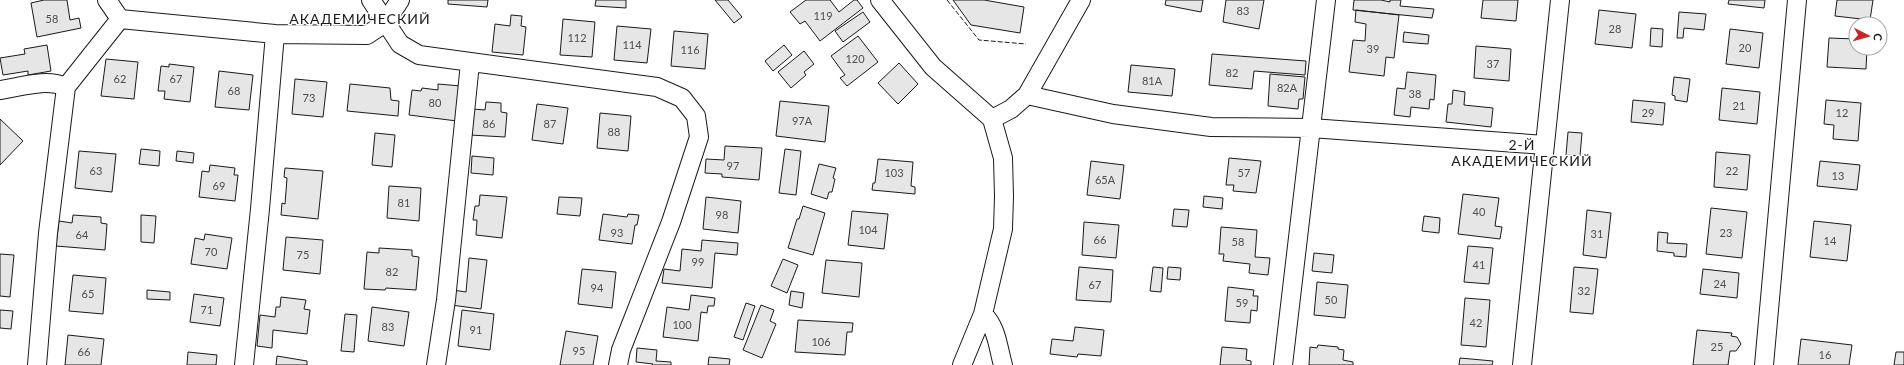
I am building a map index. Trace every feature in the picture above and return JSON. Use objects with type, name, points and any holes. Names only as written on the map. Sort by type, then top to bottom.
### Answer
[{"type":"street","points":[[107,0],[120,19]]},
{"type":"street","points":[[371,0],[400,44],[419,55],[657,87],[682,98],[696,116],[699,137],[671,222],[621,350],[618,365]]},
{"type":"street","points":[[120,19],[275,34],[367,35],[385,23],[400,0]]},
{"type":"street","points":[[880,0],[933,67],[992,119],[1003,158],[1003,229],[983,314],[962,365]]},
{"type":"street","points":[[992,119],[1011,109],[1027,95],[1080,0]]},
{"type":"street","points":[[1283,365],[1326,0]]},
{"type":"street","points":[[1522,365],[1560,0]]},
{"type":"street","points":[[1764,365],[1797,0]]},
{"type":"street","points":[[37,365],[48,233],[66,87],[120,19]]},
{"type":"street","points":[[244,365],[260,209],[275,34]]},
{"type":"street","points":[[436,365],[446,292],[470,63]]},
{"type":"street","points":[[0,90],[47,83],[57,83],[66,87]]},
{"type":"street","points":[[1027,95],[1113,114],[1211,127],[1310,128],[1545,145]]},
{"type":"street","points":[[983,314],[990,321],[1002,365]]},
{"type":"building","points":[[44,0],[67,0],[70,20],[79,18],[81,28],[37,37],[31,3]]},
{"type":"building","points":[[448,0],[488,0],[487,7],[448,4]]},
{"type":"building","points":[[596,0],[626,0],[626,8],[595,6]]},
{"type":"building","points":[[715,0],[728,0],[742,17],[734,23]]},
{"type":"building","points":[[806,0],[830,0],[839,12],[854,0],[857,0],[863,8],[820,41],[805,21],[800,24],[790,12]]},
{"type":"building","points":[[953,0],[984,0],[1024,7],[1020,33],[971,25]]},
{"type":"building","points":[[1166,0],[1203,0],[1201,12],[1165,5]]},
{"type":"building","points":[[1226,0],[1264,0],[1259,29],[1223,22]]},
{"type":"building","points":[[1354,0],[1381,0],[1390,2],[1390,0],[1401,0],[1400,6],[1434,9],[1432,18],[1353,10]]},
{"type":"building","points":[[1483,0],[1518,0],[1516,21],[1481,18]]},
{"type":"building","points":[[1729,0],[1765,0],[1764,8],[1728,4]]},
{"type":"building","points":[[1837,0],[1873,0],[1871,16],[1848,16],[1848,17],[1835,16]]},
{"type":"building","points":[[1356,10],[1399,15],[1394,58],[1386,57],[1384,76],[1349,72],[1353,40],[1365,41],[1366,24],[1355,22]]},
{"type":"building","points":[[1599,10],[1636,14],[1632,48],[1595,44]]},
{"type":"building","points":[[863,12],[870,22],[843,42],[835,31]]},
{"type":"building","points":[[1679,12],[1706,14],[1704,30],[1684,28],[1683,38],[1677,38]]},
{"type":"building","points":[[511,15],[522,16],[521,26],[526,27],[523,55],[492,52],[495,24],[510,26]]},
{"type":"building","points":[[563,19],[595,22],[592,57],[560,55]]},
{"type":"building","points":[[617,26],[651,29],[647,63],[614,60]]},
{"type":"building","points":[[1651,28],[1663,29],[1662,47],[1650,46]]},
{"type":"building","points":[[1730,29],[1763,33],[1759,68],[1726,64]]},
{"type":"building","points":[[674,31],[708,34],[705,69],[671,66]]},
{"type":"building","points":[[1404,32],[1429,35],[1428,44],[1403,42]]},
{"type":"building","points":[[858,36],[878,62],[847,86],[840,78],[845,75],[831,56]]},
{"type":"building","points":[[1829,38],[1848,39],[1848,56],[1867,56],[1866,69],[1827,67]]},
{"type":"building","points":[[47,45],[51,71],[28,75],[28,71],[3,75],[0,58],[25,54],[24,49]]},
{"type":"building","points":[[784,45],[792,55],[773,71],[765,61]]},
{"type":"building","points":[[1476,46],[1511,49],[1509,81],[1474,78]]},
{"type":"building","points":[[804,51],[814,64],[804,72],[806,75],[791,88],[778,72]]},
{"type":"building","points":[[1212,54],[1306,61],[1305,75],[1254,71],[1252,89],[1209,85]]},
{"type":"building","points":[[106,59],[138,62],[134,99],[101,96]]},
{"type":"building","points":[[899,63],[918,84],[898,104],[878,83]]},
{"type":"building","points":[[169,64],[194,67],[190,102],[164,99],[165,91],[158,91],[161,66],[169,67]]},
{"type":"building","points":[[1131,65],[1175,69],[1172,96],[1128,92]]},
{"type":"building","points":[[219,71],[253,75],[249,110],[215,107]]},
{"type":"building","points":[[1407,72],[1436,75],[1434,100],[1430,99],[1429,109],[1411,107],[1410,117],[1394,115],[1397,88],[1405,89]]},
{"type":"building","points":[[1270,74],[1305,77],[1303,99],[1299,99],[1298,109],[1268,106]]},
{"type":"building","points":[[1674,77],[1690,79],[1687,102],[1675,100],[1675,96],[1672,95]]},
{"type":"building","points":[[295,79],[327,82],[323,117],[292,114]]},
{"type":"building","points":[[350,84],[390,88],[391,100],[399,101],[398,116],[347,111]]},
{"type":"building","points":[[438,84],[461,86],[457,121],[409,115],[412,90],[421,91],[422,88],[438,90]]},
{"type":"building","points":[[1722,88],[1760,92],[1757,124],[1719,120]]},
{"type":"building","points":[[1453,90],[1465,92],[1464,105],[1493,108],[1491,127],[1446,122],[1448,104],[1452,104]]},
{"type":"building","points":[[1633,100],[1665,103],[1663,125],[1631,122]]},
{"type":"building","points":[[1826,100],[1861,103],[1858,141],[1833,139],[1834,125],[1824,124]]},
{"type":"building","points":[[780,101],[829,106],[825,142],[776,136]]},
{"type":"building","points":[[486,102],[501,103],[501,112],[507,113],[505,137],[470,135],[473,109],[485,110]]},
{"type":"building","points":[[537,104],[568,108],[563,144],[532,140]]},
{"type":"building","points":[[600,113],[631,116],[628,151],[597,148]]},
{"type":"building","points":[[0,119],[23,141],[0,165]]},
{"type":"building","points":[[1568,132],[1582,133],[1580,156],[1566,155]]},
{"type":"building","points":[[375,133],[395,135],[392,167],[372,165]]},
{"type":"building","points":[[725,146],[762,148],[759,180],[722,177],[722,174],[705,173],[706,159],[724,160]]},
{"type":"building","points":[[141,149],[160,151],[159,166],[139,164]]},
{"type":"building","points":[[785,149],[801,151],[796,195],[779,193]]},
{"type":"building","points":[[79,151],[116,154],[112,192],[75,188]]},
{"type":"building","points":[[177,151],[194,153],[193,163],[176,161]]},
{"type":"building","points":[[1716,152],[1750,155],[1747,190],[1714,187]]},
{"type":"building","points":[[472,156],[494,158],[493,175],[471,173]]},
{"type":"building","points":[[1229,158],[1261,161],[1256,193],[1233,191],[1234,185],[1226,185]]},
{"type":"building","points":[[878,159],[913,162],[911,186],[915,187],[915,194],[872,190],[873,183],[875,183]]},
{"type":"building","points":[[1091,161],[1124,165],[1120,199],[1087,195]]},
{"type":"building","points":[[1820,161],[1860,165],[1857,190],[1817,186]]},
{"type":"building","points":[[819,164],[836,168],[833,178],[835,179],[832,192],[829,192],[827,199],[811,194]]},
{"type":"building","points":[[210,165],[235,168],[234,175],[238,175],[235,201],[199,197],[202,171],[209,172]]},
{"type":"building","points":[[285,168],[323,171],[318,219],[281,215],[282,203],[285,204],[287,178],[284,177]]},
{"type":"building","points":[[389,186],[421,188],[419,221],[387,218]]},
{"type":"building","points":[[1463,194],[1499,198],[1495,226],[1502,227],[1500,239],[1458,234]]},
{"type":"building","points":[[480,195],[507,197],[502,238],[476,235],[477,220],[473,220],[475,206],[479,206]]},
{"type":"building","points":[[1204,196],[1223,198],[1222,209],[1203,207]]},
{"type":"building","points":[[559,197],[582,198],[580,216],[557,214]]},
{"type":"building","points":[[706,197],[741,201],[738,233],[703,229]]},
{"type":"building","points":[[803,206],[825,213],[813,255],[788,248],[797,219],[799,219]]},
{"type":"building","points":[[1711,208],[1747,212],[1742,258],[1706,254]]},
{"type":"building","points":[[1174,209],[1189,210],[1187,227],[1172,226]]},
{"type":"building","points":[[1587,210],[1611,213],[1606,258],[1583,255]]},
{"type":"building","points":[[852,211],[888,214],[884,249],[848,245]]},
{"type":"building","points":[[603,214],[627,217],[628,214],[639,215],[637,225],[635,225],[632,244],[599,240]]},
{"type":"building","points":[[73,215],[101,217],[101,223],[107,224],[105,250],[56,246],[59,221],[72,223]]},
{"type":"building","points":[[141,215],[156,216],[154,243],[141,242]]},
{"type":"building","points":[[1424,216],[1440,218],[1439,233],[1422,231]]},
{"type":"building","points":[[1814,221],[1851,225],[1847,261],[1810,257]]},
{"type":"building","points":[[1084,222],[1119,225],[1116,258],[1082,255]]},
{"type":"building","points":[[1221,227],[1257,230],[1255,257],[1270,258],[1268,275],[1249,273],[1250,264],[1223,261],[1224,254],[1219,254]]},
{"type":"building","points":[[1658,232],[1668,233],[1667,243],[1687,244],[1686,257],[1674,256],[1674,253],[1657,251]]},
{"type":"building","points":[[205,234],[232,238],[227,269],[191,264],[195,238],[204,240]]},
{"type":"building","points":[[286,237],[323,240],[320,274],[283,270]]},
{"type":"building","points":[[702,240],[738,243],[737,255],[715,253],[712,288],[662,283],[664,269],[680,271],[682,249],[701,251]]},
{"type":"building","points":[[1468,246],[1493,248],[1489,284],[1464,282]]},
{"type":"building","points":[[379,248],[412,250],[412,256],[419,257],[416,290],[386,288],[385,290],[364,289],[367,252],[379,253]]},
{"type":"building","points":[[1314,253],[1334,255],[1332,273],[1312,271]]},
{"type":"building","points":[[0,254],[14,255],[10,297],[0,296]]},
{"type":"building","points":[[469,258],[487,260],[481,309],[451,305],[453,290],[466,292]]},
{"type":"building","points":[[783,259],[798,265],[787,293],[771,286]]},
{"type":"building","points":[[826,260],[862,263],[859,297],[822,293]]},
{"type":"building","points":[[1079,267],[1113,270],[1111,302],[1076,300]]},
{"type":"building","points":[[1153,267],[1163,268],[1161,292],[1150,291]]},
{"type":"building","points":[[1168,267],[1181,268],[1180,280],[1167,279]]},
{"type":"building","points":[[1574,267],[1598,269],[1593,314],[1570,312]]},
{"type":"building","points":[[582,269],[616,272],[612,308],[578,304]]},
{"type":"building","points":[[1703,269],[1739,273],[1737,298],[1700,294]]},
{"type":"building","points":[[73,275],[106,278],[103,314],[69,311]]},
{"type":"building","points":[[1317,282],[1348,285],[1345,318],[1314,315]]},
{"type":"building","points":[[1228,287],[1254,290],[1253,296],[1258,296],[1257,311],[1251,310],[1250,323],[1225,321]]},
{"type":"building","points":[[147,290],[170,292],[170,300],[147,299]]},
{"type":"building","points":[[791,291],[804,293],[802,308],[789,305]]},
{"type":"building","points":[[194,294],[224,298],[220,326],[190,322]]},
{"type":"building","points":[[691,295],[715,298],[714,306],[708,306],[707,313],[701,312],[698,341],[663,337],[667,307],[689,310]]},
{"type":"building","points":[[281,297],[306,300],[304,309],[310,310],[307,334],[273,330],[272,348],[257,346],[260,315],[275,317],[276,307],[280,307]]},
{"type":"building","points":[[1465,298],[1490,300],[1486,347],[1461,345]]},
{"type":"building","points":[[746,303],[755,306],[743,340],[734,337]]},
{"type":"building","points":[[761,305],[774,310],[770,321],[776,324],[762,358],[743,350]]},
{"type":"building","points":[[372,307],[409,312],[404,346],[368,341]]},
{"type":"building","points":[[0,310],[13,311],[11,329],[0,328]]},
{"type":"building","points":[[462,310],[494,314],[490,350],[458,346]]},
{"type":"building","points":[[345,314],[357,315],[354,352],[341,351]]},
{"type":"building","points":[[798,320],[853,323],[852,332],[847,332],[845,355],[795,352]]},
{"type":"building","points":[[1075,327],[1104,330],[1101,356],[1078,354],[1077,357],[1050,354],[1052,339],[1073,341]]},
{"type":"building","points":[[1697,330],[1732,333],[1731,336],[1737,337],[1741,344],[1736,351],[1730,351],[1728,365],[1693,365]]},
{"type":"building","points":[[566,331],[598,336],[593,365],[560,365]]},
{"type":"building","points":[[68,335],[104,339],[101,365],[65,365]]},
{"type":"building","points":[[1801,339],[1852,345],[1849,365],[1798,365]]},
{"type":"building","points":[[1318,345],[1338,347],[1338,349],[1344,350],[1343,360],[1353,362],[1353,365],[1309,365],[1310,347],[1317,348]]},
{"type":"building","points":[[1222,347],[1247,349],[1246,360],[1251,361],[1251,365],[1220,365]]},
{"type":"building","points":[[637,348],[657,350],[656,361],[671,362],[671,365],[652,365],[653,364],[636,362]]},
{"type":"building","points":[[188,352],[217,355],[216,365],[187,365]]},
{"type":"building","points":[[1896,352],[1904,352],[1904,365],[1894,365]]},
{"type":"building","points":[[277,356],[307,361],[307,365],[276,365]]},
{"type":"building","points":[[709,357],[730,359],[729,365],[708,365]]},
{"type":"building","points":[[1460,358],[1493,361],[1492,365],[1459,365]]},
{"type":"fence","points":[[947,0],[979,40],[1026,44]]},
{"type":"district","name":"АКАДЕМИЧЕСКИЙ","points":[[360,19]]},
{"type":"district","name":"2-Й АКАДЕМИЧЕСКИЙ","points":[[1522,154]]}]
